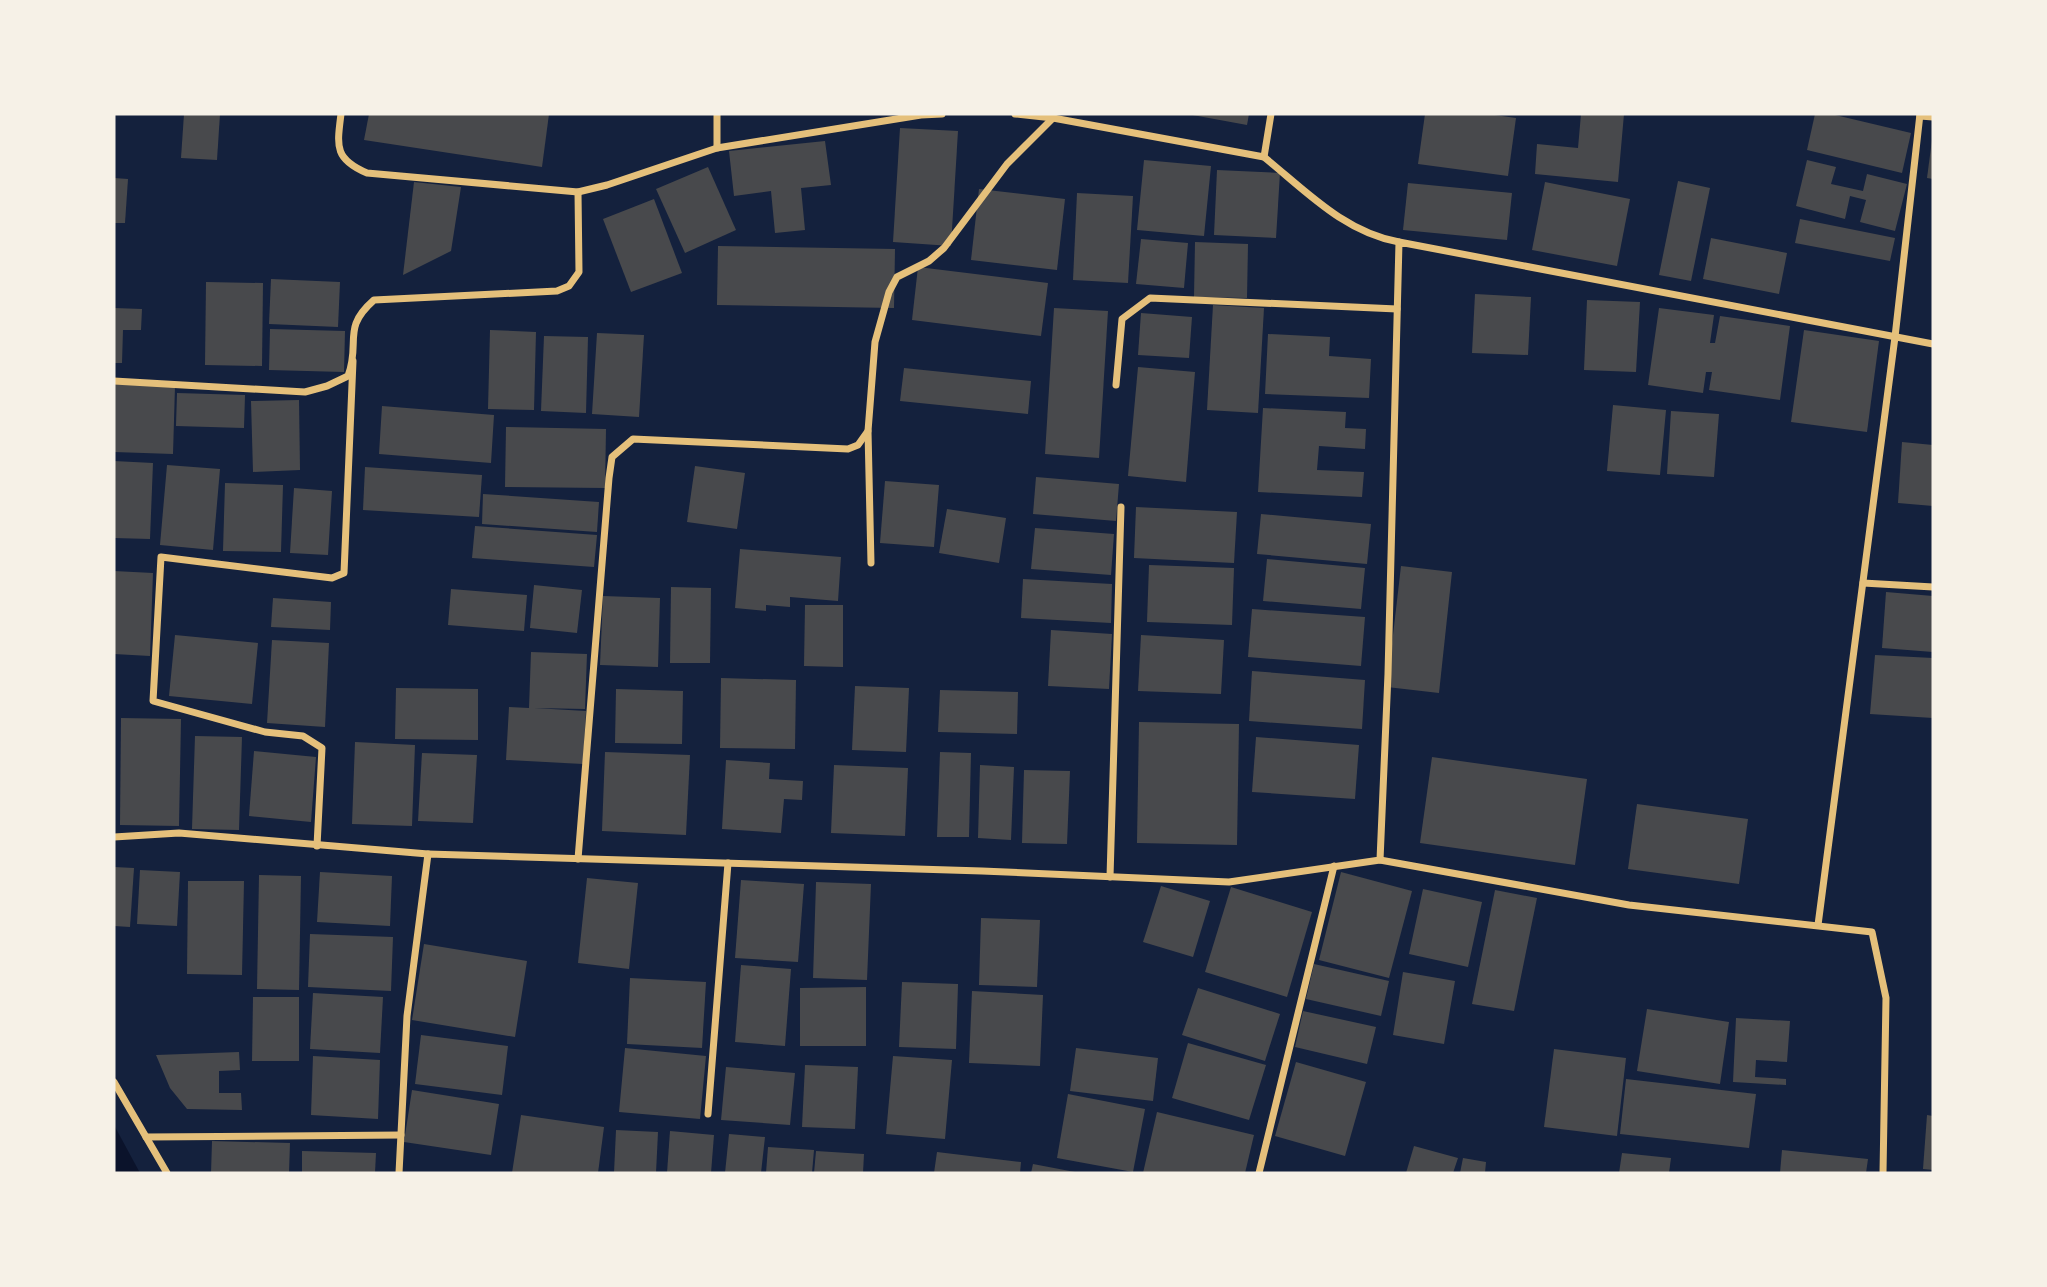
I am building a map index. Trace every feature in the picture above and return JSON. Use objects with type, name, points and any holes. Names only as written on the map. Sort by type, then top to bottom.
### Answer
[{"type":"street","points":[[341,114],[339,151],[348,165],[367,173],[578,192],[717,148],[921,115],[942,114]]},
{"type":"street","points":[[717,114],[717,148]]},
{"type":"street","points":[[1015,114],[1053,118],[1264,157],[1337,217],[1370,234],[1399,242],[1933,344]]},
{"type":"street","points":[[1264,157],[1271,114]]},
{"type":"street","points":[[1818,925],[1895,337],[1920,115],[1933,117]]},
{"type":"street","points":[[871,563],[868,431],[875,342],[889,292],[897,277],[929,261],[944,248],[1007,164],[1053,118]]},
{"type":"street","points":[[317,846],[322,748],[303,736],[265,732],[153,701],[161,557],[332,578],[344,573],[353,325],[362,311],[374,300],[557,291],[569,286],[579,272],[578,192]]},
{"type":"street","points":[[1380,860],[1388,674],[1399,242]]},
{"type":"street","points":[[1116,385],[1122,319],[1150,298],[1397,309]]},
{"type":"street","points":[[114,381],[305,392],[348,376],[353,361]]},
{"type":"street","points":[[578,859],[612,457],[632,439],[848,449],[858,445],[868,431]]},
{"type":"street","points":[[1110,877],[1121,507]]},
{"type":"street","points":[[1863,583],[1933,587]]},
{"type":"street","points":[[114,837],[178,833],[428,854],[1229,882],[1380,860],[1629,905],[1872,932],[1886,998],[1883,1173]]},
{"type":"street","points":[[399,1173],[407,1016],[428,854]]},
{"type":"street","points":[[708,1114],[728,863]]},
{"type":"street","points":[[1259,1173],[1334,866]]},
{"type":"street","points":[[114,1082],[167,1173]]},
{"type":"street","points":[[146,1137],[401,1135]]},
{"type":"water","points":[[114,1125],[140,1173],[114,1173]]},
{"type":"building","points":[[184,114],[220,114],[217,160],[181,158]]},
{"type":"building","points":[[369,114],[549,114],[542,167],[364,140]]},
{"type":"building","points":[[1187,114],[1249,114],[1247,125]]},
{"type":"building","points":[[1425,114],[1488,114],[1516,118],[1508,176],[1418,164]]},
{"type":"building","points":[[1581,114],[1624,114],[1618,182],[1535,174],[1537,144],[1578,148]]},
{"type":"building","points":[[1815,114],[1831,114],[1911,133],[1902,173],[1807,150]]},
{"type":"building","points":[[900,128],[958,131],[951,246],[893,242]]},
{"type":"building","points":[[1933,140],[1933,179],[1927,178]]},
{"type":"building","points":[[825,141],[831,185],[801,188],[805,230],[775,233],[771,191],[734,196],[729,151]]},
{"type":"building","points":[[1144,160],[1211,166],[1204,236],[1137,230]]},
{"type":"building","points":[[1807,160],[1836,167],[1831,184],[1863,191],[1867,174],[1907,184],[1895,231],[1860,222],[1866,200],[1850,196],[1845,219],[1796,206]]},
{"type":"building","points":[[708,167],[736,230],[685,253],[656,189]]},
{"type":"building","points":[[1217,170],[1280,173],[1276,238],[1214,235]]},
{"type":"building","points":[[114,178],[128,179],[125,223],[114,223]]},
{"type":"building","points":[[1678,181],[1710,188],[1691,281],[1659,275]]},
{"type":"building","points":[[414,182],[461,187],[451,251],[403,275]]},
{"type":"building","points":[[1545,182],[1630,199],[1617,266],[1532,250]]},
{"type":"building","points":[[1408,183],[1512,193],[1507,240],[1403,230]]},
{"type":"building","points":[[979,189],[1065,199],[1057,270],[971,260]]},
{"type":"building","points":[[1077,193],[1133,196],[1128,283],[1073,280]]},
{"type":"building","points":[[654,199],[682,273],[631,292],[603,219]]},
{"type":"building","points":[[1800,219],[1895,238],[1890,261],[1795,243]]},
{"type":"building","points":[[1711,238],[1787,253],[1779,294],[1703,279]]},
{"type":"building","points":[[1141,239],[1188,243],[1184,288],[1136,284]]},
{"type":"building","points":[[1195,242],[1248,244],[1247,298],[1194,297]]},
{"type":"building","points":[[718,246],[895,249],[894,308],[717,305]]},
{"type":"building","points":[[918,267],[1048,283],[1041,336],[912,320]]},
{"type":"building","points":[[271,279],[340,282],[338,327],[269,324]]},
{"type":"building","points":[[206,282],[263,283],[262,366],[205,365]]},
{"type":"building","points":[[1475,294],[1531,297],[1528,355],[1472,353]]},
{"type":"building","points":[[1587,300],[1640,302],[1636,372],[1584,370]]},
{"type":"building","points":[[1213,305],[1264,308],[1258,413],[1207,410]]},
{"type":"building","points":[[114,308],[142,309],[141,330],[123,330],[122,363],[114,363]]},
{"type":"building","points":[[1054,308],[1108,311],[1099,458],[1045,454]]},
{"type":"building","points":[[1659,308],[1714,315],[1710,343],[1715,343],[1720,316],[1790,326],[1780,400],[1709,390],[1712,372],[1706,372],[1703,393],[1648,385]]},
{"type":"building","points":[[1141,313],[1192,317],[1189,358],[1138,355]]},
{"type":"building","points":[[270,329],[345,331],[344,372],[269,370]]},
{"type":"building","points":[[490,330],[536,332],[534,410],[488,409]]},
{"type":"building","points":[[1804,330],[1879,341],[1867,432],[1791,422]]},
{"type":"building","points":[[597,333],[644,335],[639,417],[592,414]]},
{"type":"building","points":[[1268,334],[1330,337],[1329,356],[1371,359],[1369,398],[1265,394]]},
{"type":"building","points":[[544,336],[588,337],[586,413],[541,411]]},
{"type":"building","points":[[1138,367],[1195,372],[1186,482],[1128,476]]},
{"type":"building","points":[[904,368],[1031,381],[1028,414],[900,401]]},
{"type":"building","points":[[114,384],[175,386],[173,454],[114,452]]},
{"type":"building","points":[[177,393],[245,395],[244,428],[176,426]]},
{"type":"building","points":[[299,400],[300,470],[253,472],[251,401]]},
{"type":"building","points":[[1613,405],[1666,410],[1660,475],[1607,471]]},
{"type":"building","points":[[382,406],[494,415],[491,463],[379,454]]},
{"type":"building","points":[[1263,408],[1346,412],[1345,428],[1366,429],[1365,449],[1319,446],[1317,470],[1364,472],[1362,497],[1258,492]]},
{"type":"building","points":[[1671,411],[1719,414],[1714,477],[1667,474]]},
{"type":"building","points":[[506,427],[606,429],[605,488],[505,487]]},
{"type":"building","points":[[1902,442],[1933,445],[1933,506],[1898,503]]},
{"type":"building","points":[[114,461],[153,463],[150,539],[114,538]]},
{"type":"building","points":[[167,465],[220,469],[213,550],[160,545]]},
{"type":"building","points":[[695,466],[745,473],[737,529],[687,522]]},
{"type":"building","points":[[365,467],[482,475],[479,517],[363,510]]},
{"type":"building","points":[[1036,477],[1119,484],[1116,521],[1033,514]]},
{"type":"building","points":[[885,481],[939,485],[934,547],[880,543]]},
{"type":"building","points":[[225,483],[283,485],[281,552],[223,551]]},
{"type":"building","points":[[294,488],[332,491],[328,555],[290,553]]},
{"type":"building","points":[[483,494],[599,502],[597,532],[482,524]]},
{"type":"building","points":[[1136,507],[1237,512],[1234,563],[1134,558]]},
{"type":"building","points":[[947,509],[1006,518],[999,563],[939,553]]},
{"type":"building","points":[[1261,514],[1371,524],[1367,564],[1257,554]]},
{"type":"building","points":[[475,526],[597,535],[594,567],[472,558]]},
{"type":"building","points":[[1035,528],[1114,534],[1111,575],[1031,569]]},
{"type":"building","points":[[740,549],[841,557],[838,601],[790,597],[790,607],[766,605],[766,611],[735,608]]},
{"type":"building","points":[[1267,559],[1365,568],[1361,609],[1263,601]]},
{"type":"building","points":[[1149,565],[1234,568],[1232,625],[1147,622]]},
{"type":"building","points":[[1401,566],[1452,572],[1439,693],[1387,687]]},
{"type":"building","points":[[114,571],[153,573],[150,656],[114,654]]},
{"type":"building","points":[[1023,579],[1112,584],[1111,623],[1021,618]]},
{"type":"building","points":[[534,585],[582,590],[577,633],[530,628]]},
{"type":"building","points":[[671,587],[711,588],[710,663],[670,663]]},
{"type":"building","points":[[451,589],[527,595],[524,631],[448,625]]},
{"type":"building","points":[[1886,592],[1933,596],[1933,652],[1882,648]]},
{"type":"building","points":[[603,596],[660,598],[658,667],[600,665]]},
{"type":"building","points":[[273,598],[331,602],[330,630],[271,627]]},
{"type":"building","points":[[805,605],[843,605],[843,667],[804,666]]},
{"type":"building","points":[[1252,609],[1365,617],[1361,666],[1248,657]]},
{"type":"building","points":[[1051,630],[1112,634],[1109,689],[1048,686]]},
{"type":"building","points":[[175,635],[258,643],[252,704],[169,696]]},
{"type":"building","points":[[1141,635],[1224,640],[1221,694],[1138,691]]},
{"type":"building","points":[[272,640],[329,643],[325,727],[267,723]]},
{"type":"building","points":[[531,652],[587,654],[585,709],[534,708],[586,711],[583,764],[506,760],[509,707],[529,708]]},
{"type":"building","points":[[1875,655],[1933,658],[1933,718],[1870,714]]},
{"type":"building","points":[[1252,671],[1365,680],[1362,729],[1249,721]]},
{"type":"building","points":[[721,678],[796,680],[795,749],[720,748]]},
{"type":"building","points":[[855,686],[909,688],[906,752],[852,750]]},
{"type":"building","points":[[396,688],[478,689],[478,740],[395,739]]},
{"type":"building","points":[[616,689],[683,691],[682,744],[615,743]]},
{"type":"building","points":[[940,690],[1018,692],[1017,734],[938,732]]},
{"type":"building","points":[[121,718],[181,719],[179,826],[120,825]]},
{"type":"building","points":[[1139,722],[1239,724],[1237,845],[1137,843]]},
{"type":"building","points":[[195,736],[242,737],[239,830],[192,829]]},
{"type":"building","points":[[1256,737],[1359,745],[1355,799],[1252,792]]},
{"type":"building","points":[[355,742],[415,745],[412,826],[352,824]]},
{"type":"building","points":[[254,751],[316,757],[311,822],[249,816]]},
{"type":"building","points":[[605,752],[690,755],[686,835],[602,831]]},
{"type":"building","points":[[940,752],[971,753],[969,837],[937,837]]},
{"type":"building","points":[[422,753],[477,755],[473,823],[418,821]]},
{"type":"building","points":[[1432,757],[1587,779],[1575,865],[1420,843]]},
{"type":"building","points":[[726,760],[770,763],[769,779],[803,781],[802,800],[784,799],[781,833],[722,829]]},
{"type":"building","points":[[834,765],[908,768],[905,836],[831,833]]},
{"type":"building","points":[[980,765],[1014,767],[1011,840],[978,838]]},
{"type":"building","points":[[1024,770],[1070,771],[1067,844],[1022,843]]},
{"type":"building","points":[[1637,804],[1748,819],[1739,884],[1628,869]]},
{"type":"building","points":[[114,867],[134,868],[130,927],[114,926]]},
{"type":"building","points":[[140,870],[180,872],[177,926],[137,924]]},
{"type":"building","points":[[320,872],[392,876],[390,926],[317,922]]},
{"type":"building","points":[[1341,872],[1412,891],[1389,978],[1319,960]]},
{"type":"building","points":[[259,875],[301,876],[299,990],[257,989]]},
{"type":"building","points":[[587,878],[638,883],[629,969],[578,963]]},
{"type":"building","points":[[741,880],[804,884],[798,962],[735,958]]},
{"type":"building","points":[[188,881],[244,881],[242,975],[187,974]]},
{"type":"building","points":[[816,882],[871,884],[867,980],[813,978]]},
{"type":"building","points":[[1161,886],[1210,901],[1193,957],[1143,942]]},
{"type":"building","points":[[1231,887],[1312,912],[1287,997],[1205,972]]},
{"type":"building","points":[[1423,889],[1482,902],[1468,967],[1409,954]]},
{"type":"building","points":[[1495,890],[1537,898],[1514,1011],[1472,1004]]},
{"type":"building","points":[[981,918],[1040,920],[1037,987],[979,985]]},
{"type":"building","points":[[310,934],[393,937],[391,991],[308,987]]},
{"type":"building","points":[[424,944],[527,961],[515,1037],[412,1020]]},
{"type":"building","points":[[1314,964],[1389,981],[1381,1016],[1306,999]]},
{"type":"building","points":[[741,965],[791,969],[785,1046],[735,1042]]},
{"type":"building","points":[[1403,972],[1455,981],[1444,1044],[1393,1035]]},
{"type":"building","points":[[630,978],[706,982],[702,1048],[627,1044]]},
{"type":"building","points":[[902,982],[958,984],[956,1049],[899,1047]]},
{"type":"building","points":[[866,987],[866,1046],[800,1046],[800,988]]},
{"type":"building","points":[[1198,988],[1280,1014],[1265,1061],[1182,1035]]},
{"type":"building","points":[[972,991],[1043,995],[1040,1066],[969,1063]]},
{"type":"building","points":[[313,993],[383,997],[380,1053],[310,1049]]},
{"type":"building","points":[[253,997],[299,997],[299,1061],[252,1061]]},
{"type":"building","points":[[1647,1009],[1729,1022],[1720,1084],[1637,1071]]},
{"type":"building","points":[[1303,1011],[1376,1027],[1367,1064],[1295,1047]]},
{"type":"building","points":[[1736,1018],[1790,1021],[1787,1062],[1756,1060],[1755,1077],[1786,1079],[1786,1085],[1733,1082]]},
{"type":"building","points":[[421,1035],[508,1046],[502,1095],[415,1084]]},
{"type":"building","points":[[1188,1043],[1266,1065],[1249,1120],[1172,1098]]},
{"type":"building","points":[[625,1048],[706,1056],[700,1119],[619,1112]]},
{"type":"building","points":[[1076,1048],[1158,1058],[1153,1101],[1070,1091]]},
{"type":"building","points":[[1554,1049],[1626,1058],[1617,1136],[1544,1127]]},
{"type":"building","points":[[239,1052],[240,1070],[219,1071],[219,1093],[241,1093],[242,1110],[187,1109],[170,1088],[156,1055]]},
{"type":"building","points":[[313,1056],[380,1060],[378,1119],[311,1115]]},
{"type":"building","points":[[893,1056],[952,1060],[945,1139],[886,1134]]},
{"type":"building","points":[[1296,1062],[1366,1082],[1345,1156],[1275,1136]]},
{"type":"building","points":[[805,1065],[858,1067],[855,1129],[802,1127]]},
{"type":"building","points":[[726,1067],[795,1073],[790,1125],[721,1120]]},
{"type":"building","points":[[1626,1079],[1756,1094],[1749,1148],[1620,1134]]},
{"type":"building","points":[[412,1090],[499,1104],[491,1155],[404,1142]]},
{"type":"building","points":[[1068,1094],[1145,1109],[1133,1172],[1057,1158]]},
{"type":"building","points":[[1157,1112],[1254,1135],[1245,1173],[1143,1173]]},
{"type":"building","points":[[521,1115],[604,1127],[598,1173],[512,1173]]},
{"type":"building","points":[[1927,1115],[1933,1116],[1933,1170],[1923,1169]]},
{"type":"building","points":[[616,1130],[658,1132],[656,1173],[614,1173]]},
{"type":"building","points":[[670,1131],[714,1135],[711,1173],[667,1173]]},
{"type":"building","points":[[729,1134],[765,1137],[761,1173],[725,1173]]},
{"type":"building","points":[[212,1141],[290,1143],[289,1173],[211,1173]]},
{"type":"building","points":[[1414,1146],[1458,1158],[1453,1173],[1406,1173]]},
{"type":"building","points":[[768,1147],[814,1150],[812,1173],[766,1173]]},
{"type":"building","points":[[1782,1150],[1868,1159],[1866,1173],[1780,1173]]},
{"type":"building","points":[[302,1151],[376,1153],[375,1173],[302,1173]]},
{"type":"building","points":[[816,1151],[864,1154],[863,1173],[814,1173]]},
{"type":"building","points":[[937,1152],[1021,1162],[1020,1173],[934,1173]]},
{"type":"building","points":[[1622,1153],[1671,1158],[1669,1173],[1619,1173]]},
{"type":"building","points":[[1463,1158],[1486,1162],[1485,1173],[1460,1173]]},
{"type":"building","points":[[1033,1164],[1075,1172],[1075,1173],[1031,1173]]}]
